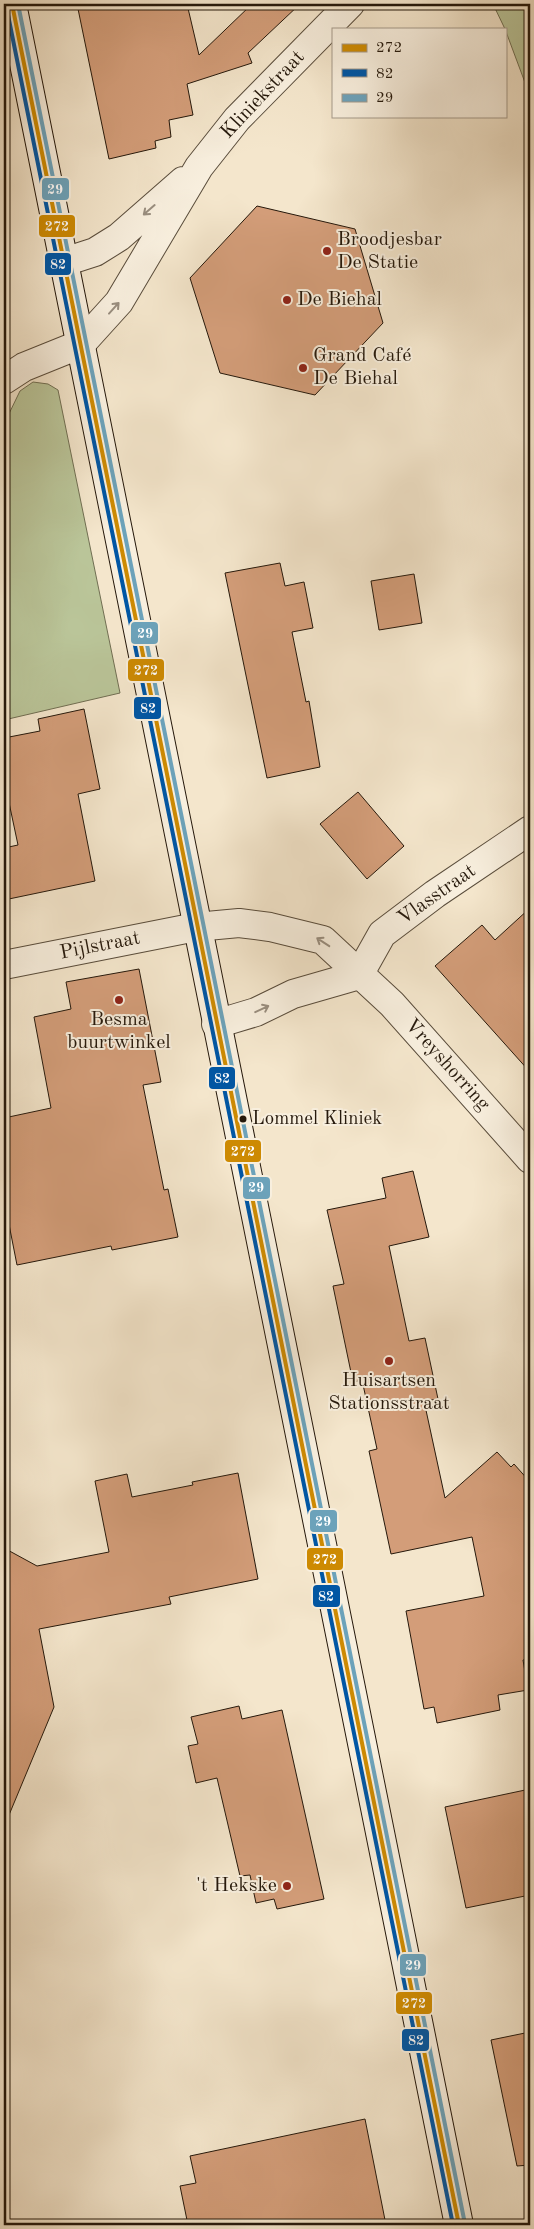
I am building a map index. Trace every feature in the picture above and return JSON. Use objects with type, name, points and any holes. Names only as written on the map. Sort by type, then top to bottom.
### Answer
[{"type":"main road","points":[[12,4],[196,927],[459,2225]]},
{"type":"main road","name":"Kliniekstraat","points":[[81,344],[119,302],[144,263],[199,167],[237,119],[350,4]]},
{"type":"main road","name":"Kliniekstraat","points":[[64,262],[95,252],[119,236],[199,167]]},
{"type":"main road","points":[[4,380],[24,367],[81,344]]},
{"type":"main road","name":"Vlasstraat","points":[[359,975],[382,934],[435,894],[530,830]]},
{"type":"main road","name":"Vreyshorring","points":[[196,927],[239,923],[270,927],[323,940],[392,1004],[530,1159]]},
{"type":"main road","name":"Pijlstraat","points":[[4,965],[196,927]]},
{"type":"main road","points":[[216,1024],[256,1012],[294,994],[359,975]]},
{"type":"green space","points":[[493,4],[530,4],[530,96],[506,28]]},
{"type":"green space","points":[[33,382],[48,384],[58,390],[120,693],[4,720],[4,424],[20,391]]},
{"type":"building","points":[[77,4],[187,4],[199,55],[252,4],[300,4],[248,53],[252,63],[187,84],[193,115],[169,120],[171,137],[155,141],[156,148],[109,159]]},
{"type":"building","name":"De Biehal","points":[[257,206],[355,229],[383,323],[315,395],[220,373],[190,278]]},
{"type":"building","points":[[280,563],[285,586],[304,582],[313,628],[292,632],[306,702],[309,701],[320,767],[267,778],[225,573]]},
{"type":"building","points":[[414,574],[422,623],[379,630],[371,581]]},
{"type":"building","points":[[84,709],[100,789],[78,794],[95,881],[4,900],[4,848],[18,845],[4,779],[4,738],[40,731],[38,719]]},
{"type":"building","points":[[358,792],[404,846],[367,879],[320,824]]},
{"type":"building","points":[[530,908],[530,1072],[435,966],[482,925],[495,940]]},
{"type":"building","points":[[139,969],[161,1082],[143,1085],[164,1190],[168,1189],[178,1237],[112,1250],[111,1246],[17,1265],[4,1199],[4,1118],[51,1108],[34,1017],[71,1009],[66,982]]},
{"type":"building","points":[[413,1171],[429,1237],[389,1246],[409,1341],[425,1338],[438,1399],[424,1401],[445,1498],[497,1452],[511,1467],[514,1464],[530,1482],[530,1659],[523,1660],[528,1690],[498,1695],[500,1710],[437,1723],[434,1707],[424,1709],[406,1611],[484,1596],[472,1537],[391,1554],[369,1451],[377,1449],[362,1380],[353,1382],[333,1286],[344,1284],[327,1210],[386,1198],[382,1178]]},
{"type":"building","points":[[238,1473],[258,1579],[169,1597],[171,1604],[39,1629],[54,1707],[4,1827],[4,1548],[37,1566],[109,1552],[95,1481],[127,1474],[132,1497],[193,1485],[192,1482]]},
{"type":"building","points":[[239,1706],[242,1719],[282,1710],[324,1899],[277,1909],[274,1899],[256,1903],[250,1875],[240,1876],[217,1778],[196,1783],[188,1746],[198,1744],[191,1717]]},
{"type":"building","points":[[530,1789],[530,1895],[466,1908],[445,1807]]},
{"type":"building","points":[[530,2032],[530,2165],[517,2166],[491,2040]]},
{"type":"building","points":[[365,2119],[386,2225],[188,2225],[180,2186],[196,2183],[190,2156]]},
{"type":"transit line","name":"272","points":[[12,4],[459,2225]]},
{"type":"transit line","name":"29","points":[[18,4],[465,2224]]},
{"type":"transit line","name":"82","points":[[6,5],[453,2225]]},
{"type":"place","name":"Broodjesbar De Statie","points":[[327,251]]},
{"type":"place","name":"De Biehal","points":[[287,300]]},
{"type":"place","name":"Grand Café De Biehal","points":[[303,368]]},
{"type":"place","name":"Besma buurtwinkel","points":[[119,1000]]},
{"type":"place","name":"Lommel Kliniek","points":[[243,1119]]},
{"type":"place","name":"Huisartsen Stationsstraat","points":[[389,1361]]},
{"type":"place","name":"'t Hekske","points":[[287,1886]]}]
